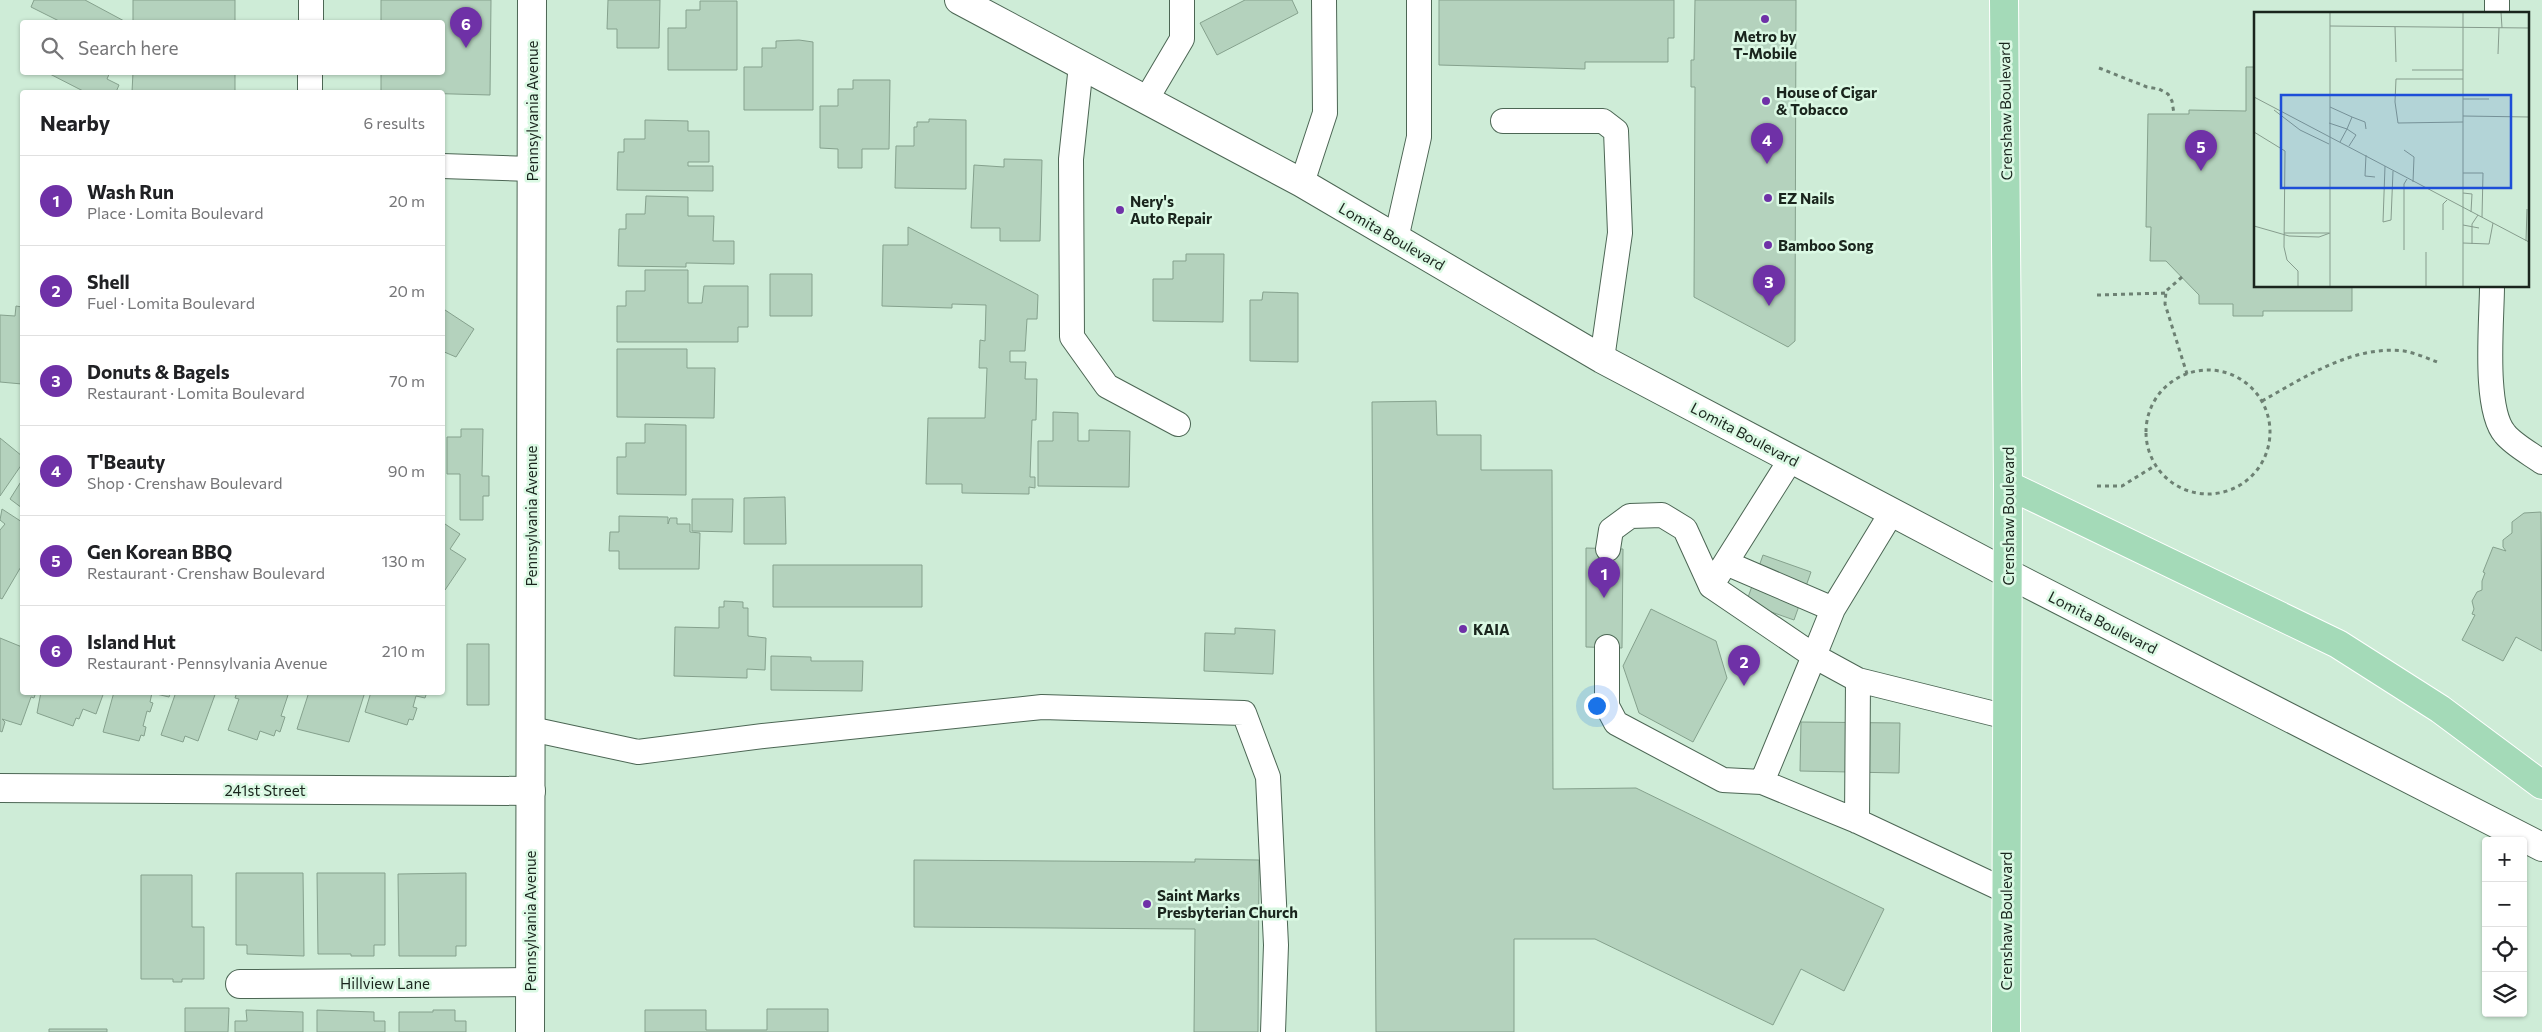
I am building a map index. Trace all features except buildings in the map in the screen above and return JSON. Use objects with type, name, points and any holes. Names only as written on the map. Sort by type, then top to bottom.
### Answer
[{"type":"main road","name":"Crenshaw Boulevard","points":[[2004,0],[2008,485],[2006,1032]]},
{"type":"main road","points":[[2008,485],[2338,644],[2440,709],[2542,785]]},
{"type":"street","name":"Pennsylvania Avenue","points":[[530,1032],[532,0]]},
{"type":"street","name":"Lomita Boulevard","points":[[959,0],[1302,183],[1602,359],[2007,573],[2542,847]]},
{"type":"street","name":"241st Street","points":[[0,788],[531,791]]},
{"type":"street","name":"Hillview Lane","points":[[240,984],[530,982]]},
{"type":"lane","points":[[310,20],[311,0]]},
{"type":"lane","points":[[1146,100],[1182,39],[1182,0]]},
{"type":"lane","points":[[1302,183],[1325,113],[1324,0]]},
{"type":"lane","points":[[1396,239],[1420,137],[1419,0]]},
{"type":"lane","points":[[1081,65],[1071,159],[1072,337],[1107,386],[1178,424]]},
{"type":"lane","points":[[310,75],[310,90]]},
{"type":"lane","points":[[1503,120],[1603,121],[1616,131],[1620,233],[1602,359]]},
{"type":"lane","points":[[445,166],[532,169]]},
{"type":"lane","points":[[2492,288],[2490,374],[2495,410],[2504,434],[2542,462]]},
{"type":"lane","points":[[1711,586],[1791,459]]},
{"type":"lane","points":[[1762,782],[1833,609],[1892,512]]},
{"type":"lane","points":[[1608,549],[1611,530],[1630,516],[1662,515],[1685,529],[1711,586],[1814,656],[1858,680],[2007,717]]},
{"type":"lane","points":[[1726,564],[1833,609]]},
{"type":"lane","points":[[1607,647],[1606,706],[1616,724],[1723,780],[1762,782],[1857,821],[2006,891]]},
{"type":"lane","points":[[1857,821],[1858,680]]},
{"type":"lane","points":[[531,729],[638,752],[763,736],[1042,707],[1244,713],[1268,777],[1276,945],[1274,1032]]},
{"type":"path","points":[[2099,68],[2146,88],[2164,92],[2172,101],[2174,114]]},
{"type":"path","points":[[2182,277],[2166,293],[2164,304],[2186,374]]},
{"type":"path","points":[[2098,295],[2166,293]]},
{"type":"path","points":[[2262,401],[2320,369],[2352,356],[2380,351],[2405,352],[2437,362]]},
{"type":"path","points":[[2211,370],[2230,374],[2248,384],[2262,401],[2269,420],[2270,442],[2263,462],[2250,478],[2231,489],[2210,494],[2189,491],[2171,481],[2156,465],[2148,449],[2146,430],[2149,410],[2159,393],[2174,380],[2186,374],[2211,370]]},
{"type":"path","points":[[2097,486],[2122,486],[2156,465]]},
{"type":"place","name":"Metro by T-Mobile","points":[[1765,19]]},
{"type":"place","name":"Island Hut","points":[[466,48]]},
{"type":"place","name":"House of Cigar & Tobacco","points":[[1766,101]]},
{"type":"place","name":"T'Beauty","points":[[1767,164]]},
{"type":"place","name":"Gen Korean BBQ","points":[[2201,171]]},
{"type":"place","name":"EZ Nails","points":[[1768,198]]},
{"type":"place","name":"Nery's Auto Repair","points":[[1120,210]]},
{"type":"place","name":"Bamboo Song","points":[[1768,245]]},
{"type":"place","name":"Donuts & Bagels","points":[[1769,306]]},
{"type":"place","name":"Wash Run","points":[[1604,598]]},
{"type":"place","name":"KAIA","points":[[1463,629]]},
{"type":"place","name":"Shell","points":[[1744,686]]},
{"type":"place","name":"Saint Marks Presbyterian Church","points":[[1147,904]]}]
